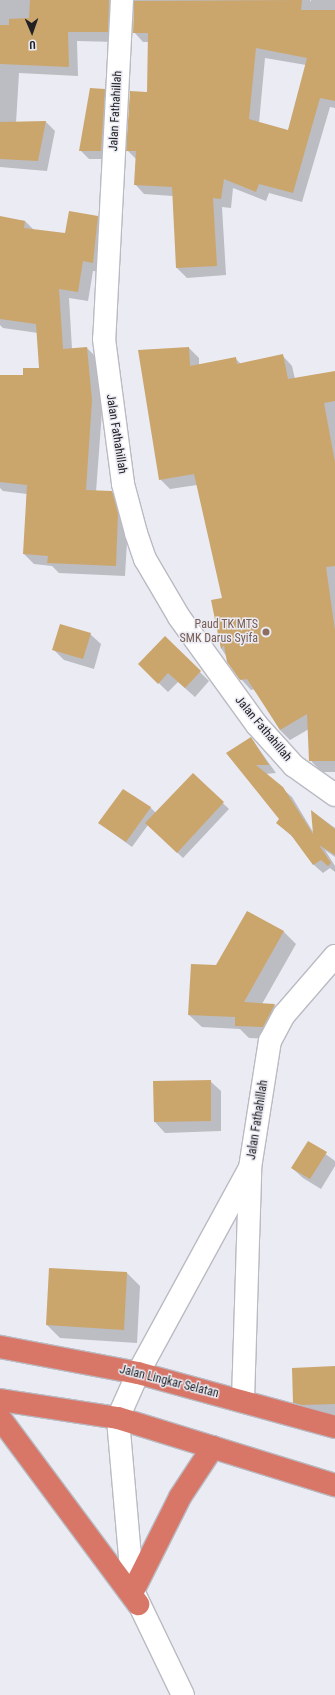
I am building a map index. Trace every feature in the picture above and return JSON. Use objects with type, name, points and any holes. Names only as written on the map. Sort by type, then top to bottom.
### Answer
[{"type":"highway","name":"Jalan Lingkar Selatan","points":[[0,1347],[138,1373],[243,1400],[335,1427]]},
{"type":"highway","points":[[0,1400],[118,1418],[335,1485]]},
{"type":"highway","points":[[0,1418],[136,1597],[180,1497],[213,1447]]},
{"type":"street","name":"Jalan Fathahillah","points":[[122,0],[104,339],[107,380],[124,484],[136,533],[145,559],[179,617],[257,725],[294,766],[335,795]]},
{"type":"street","name":"Jalan Fathahillah","points":[[118,1418],[138,1373],[250,1168],[270,1040],[284,1015],[335,956]]},
{"type":"street","points":[[243,1400],[250,1168]]},
{"type":"street","points":[[118,1418],[136,1597],[183,1695]]},
{"type":"building","points":[[30,0],[109,0],[108,32],[68,32],[69,67],[0,64],[0,25],[9,25],[9,19],[29,18]]},
{"type":"building","points":[[302,0],[301,10],[335,10],[335,101],[320,98],[293,193],[259,184],[256,192],[224,179],[221,199],[213,198],[217,266],[176,268],[172,187],[134,185],[136,151],[126,151],[130,91],[147,92],[148,33],[133,33],[134,1]],"holes":[[[256,48],[307,58],[288,130],[249,119]]]},
{"type":"building","points":[[90,88],[105,89],[101,151],[79,151]]},
{"type":"building","points":[[46,121],[38,161],[0,159],[0,122]]},
{"type":"building","points":[[69,211],[98,216],[93,263],[83,261],[78,292],[59,289],[63,349],[87,347],[92,400],[86,490],[112,491],[118,513],[116,566],[47,563],[48,556],[23,554],[27,485],[0,482],[0,375],[23,375],[23,368],[39,368],[36,324],[0,319],[0,216],[25,221],[24,228],[65,233]]},
{"type":"building","points":[[189,347],[190,366],[236,357],[237,364],[283,354],[288,379],[335,371],[335,401],[324,403],[335,462],[335,566],[326,567],[335,630],[335,761],[309,761],[307,714],[280,730],[247,679],[240,680],[227,662],[224,645],[221,649],[211,600],[222,598],[194,474],[159,480],[138,350]]},
{"type":"building","points":[[60,624],[91,633],[83,659],[52,650]]},
{"type":"building","points":[[165,636],[201,671],[185,688],[168,673],[158,684],[138,664]]},
{"type":"building","points":[[251,737],[269,765],[256,765],[283,787],[313,834],[311,810],[335,829],[335,855],[319,845],[331,863],[328,866],[321,860],[313,865],[291,835],[276,823],[279,819],[226,753]]},
{"type":"building","points":[[193,773],[224,802],[177,853],[145,823]]},
{"type":"building","points":[[123,789],[151,807],[126,842],[98,823]]},
{"type":"building","points":[[247,911],[284,931],[244,1002],[275,1004],[263,1027],[235,1026],[235,1017],[188,1015],[191,964],[216,965]]},
{"type":"building","points":[[211,1080],[211,1121],[154,1122],[153,1081]]},
{"type":"building","points":[[308,1141],[327,1152],[310,1179],[291,1168]]},
{"type":"building","points":[[49,1268],[127,1272],[124,1330],[46,1325]]},
{"type":"building","points":[[335,1366],[335,1404],[302,1405],[293,1403],[292,1368]]},
{"type":"place","name":"Paud TK MTS SMK Darus Syifa","points":[[266,632]]}]
